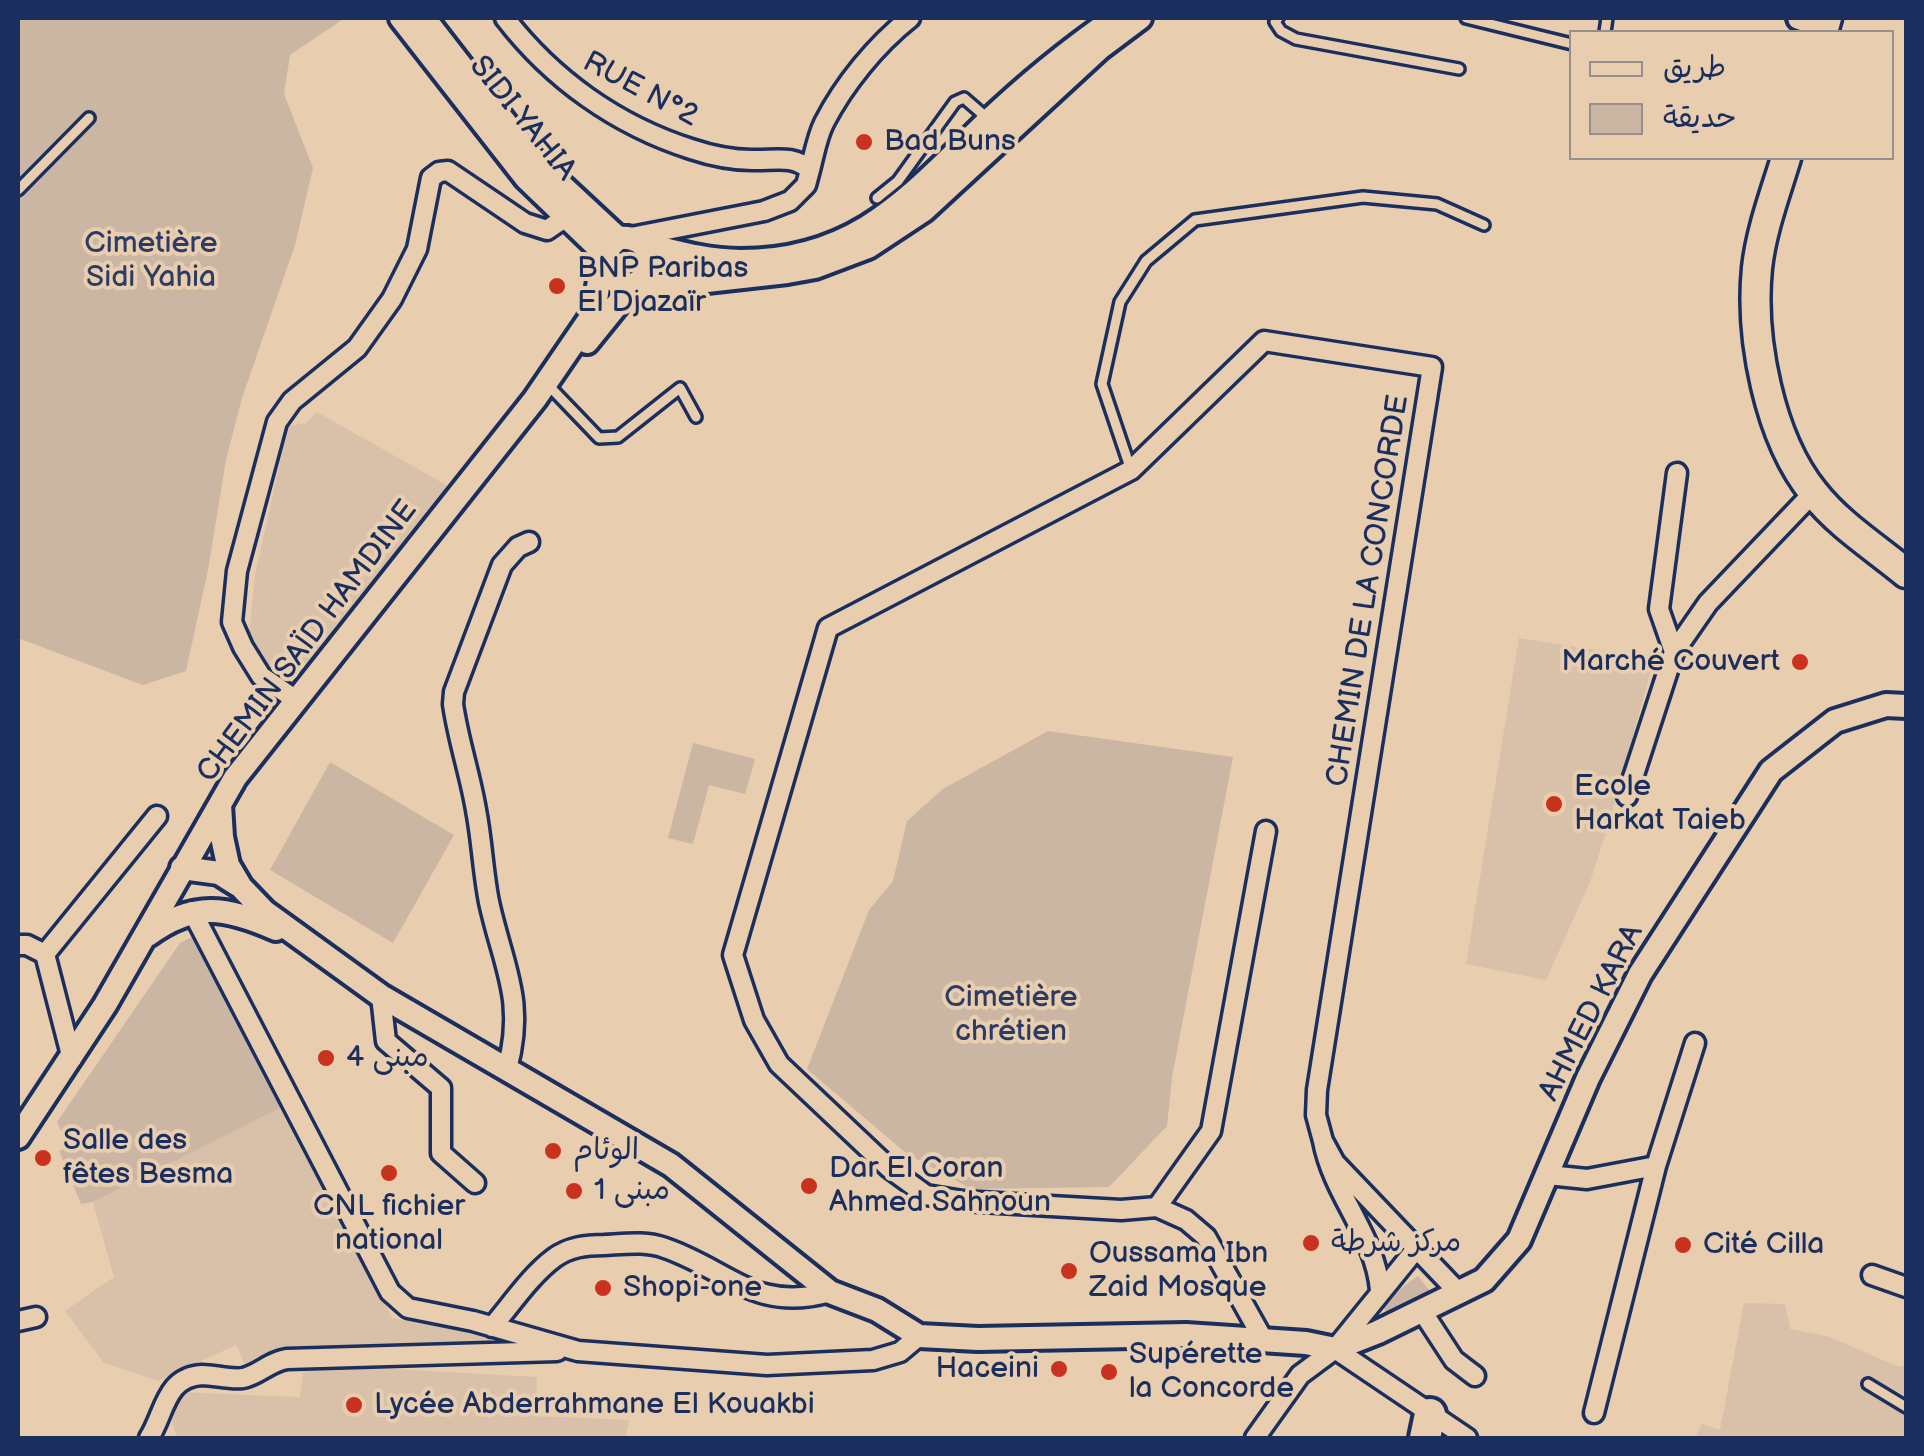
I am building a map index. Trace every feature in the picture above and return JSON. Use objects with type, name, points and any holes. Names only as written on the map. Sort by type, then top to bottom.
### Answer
[{"type":"main road","name":"SIDI YAHIA","points":[[401,18],[526,178],[566,217],[620,247]]},
{"type":"main road","name":"SIDI YAHIA","points":[[424,18],[534,160],[620,247]]},
{"type":"main road","points":[[620,247],[743,261],[811,252],[847,240],[910,199],[988,120],[1114,18]]},
{"type":"main road","points":[[620,247],[604,270],[612,280],[662,286],[787,272],[868,247],[924,210],[1100,48],[1140,18]]},
{"type":"main road","points":[[1785,160],[1757,269],[1756,312],[1769,397],[1792,458],[1813,493],[1906,572]]},
{"type":"main road","points":[[566,217],[588,257],[592,284],[588,320]]},
{"type":"main road","points":[[543,393],[633,284],[650,269],[650,252],[620,247]]},
{"type":"main road","points":[[543,393],[588,320],[620,247]]},
{"type":"main road","name":"CHEMIN SAÏD HAMDINE","points":[[18,1137],[72,1059],[235,778],[543,393]]},
{"type":"main road","name":"AHMED KARA","points":[[1335,1349],[1484,1280],[1520,1240],[1588,1078],[1640,974],[1771,771],[1835,721],[1886,705],[1906,706]]},
{"type":"main road","points":[[220,805],[224,853],[241,887]]},
{"type":"main road","points":[[182,868],[218,873],[241,887],[265,912],[381,996],[672,1164],[830,1292],[877,1310],[919,1336],[978,1339],[1186,1335],[1263,1339],[1335,1349]]},
{"type":"main road","points":[[182,868],[202,898],[306,943]]},
{"type":"main road","points":[[140,941],[192,911],[223,910]]},
{"type":"street","name":"RUE N°2","points":[[505,18],[566,84],[619,117],[691,149],[748,160],[789,158],[810,170]]},
{"type":"street","points":[[620,247],[790,201],[806,185],[822,126],[842,94],[892,32],[910,18]]},
{"type":"street","points":[[296,700],[261,676],[232,622],[237,571],[277,422],[292,401],[356,348],[392,299],[416,248],[431,178],[439,172],[448,171],[525,224],[547,230],[566,217]]},
{"type":"street","name":"CHEMIN DE LA CONCORDE","points":[[1157,1207],[1121,1210],[963,1202],[926,1195],[888,1168],[778,1064],[754,1020],[733,955],[828,628],[1131,470],[1264,341],[1432,367],[1317,1090],[1316,1115],[1324,1141]]},
{"type":"street","points":[[1674,652],[1658,609],[1677,473]]},
{"type":"street","points":[[1627,796],[1674,652],[1708,603],[1813,493]]},
{"type":"street","points":[[507,1069],[517,1024],[515,994],[492,915],[453,704],[502,565],[518,547],[529,542]]},
{"type":"street","points":[[46,954],[157,816]]},
{"type":"street","points":[[1263,1339],[1206,1237],[1186,1220],[1157,1207],[1211,1130],[1266,831]]},
{"type":"street","points":[[192,911],[390,1292],[408,1308],[578,1351]]},
{"type":"street","points":[[18,945],[27,944],[46,954],[72,1059]]},
{"type":"street","points":[[381,996],[386,1041],[441,1088],[441,1153],[475,1183]]},
{"type":"street","points":[[1594,1413],[1656,1166],[1695,1043]]},
{"type":"street","points":[[1324,1141],[1336,1162],[1460,1294]]},
{"type":"street","points":[[1324,1141],[1328,1166],[1374,1254],[1380,1290]]},
{"type":"street","points":[[1548,1176],[1587,1179],[1656,1166]]},
{"type":"street","points":[[492,1327],[551,1260],[567,1250],[588,1246],[645,1243],[665,1248],[758,1294],[782,1299],[803,1300],[830,1292]]},
{"type":"street","points":[[1255,1438],[1300,1375],[1335,1349],[1416,1249]]},
{"type":"street","points":[[1872,1275],[1906,1287]]},
{"type":"street","points":[[1422,1312],[1454,1360],[1475,1376]]},
{"type":"street","points":[[149,1438],[174,1386],[186,1378],[242,1378],[276,1360],[578,1351],[767,1366],[873,1360],[900,1352],[919,1336]]},
{"type":"street","points":[[1335,1349],[1428,1426],[1467,1438]]},
{"type":"lane","points":[[1278,18],[1275,22],[1280,31],[1296,39],[1459,69]]},
{"type":"lane","points":[[1466,18],[1569,43]]},
{"type":"lane","points":[[877,198],[898,181],[955,102],[964,98],[972,102],[988,120]]},
{"type":"lane","points":[[18,190],[89,118]]},
{"type":"lane","points":[[1131,470],[1102,384],[1120,302],[1146,260],[1196,220],[1363,197],[1437,204],[1484,224]]},
{"type":"lane","points":[[543,393],[599,438],[618,437],[680,388],[696,417]]},
{"type":"lane","points":[[1868,1384],[1906,1406]]},
{"type":"shaded area","points":[[317,412],[455,490],[297,685],[263,668],[249,633],[255,575],[288,426],[306,423]]},
{"type":"shaded area","name":"Ecole Harkat Taieb","points":[[1519,638],[1654,659],[1590,882],[1546,980],[1466,964]]},
{"type":"shaded area","points":[[286,1105],[392,1318],[522,1342],[523,1347],[275,1352],[248,1370],[236,1345],[158,1381],[104,1363],[65,1311],[114,1277],[93,1202]]},
{"type":"shaded area","points":[[1744,1303],[1785,1304],[1790,1329],[1830,1337],[1899,1367],[1906,1364],[1906,1438],[1695,1438],[1702,1424],[1720,1430]]},
{"type":"shaded area","name":"Lycée Abderrahmane El Kouakbi","points":[[304,1364],[537,1377],[536,1416],[629,1420],[625,1438],[177,1438],[169,1413],[179,1392],[300,1397]]},
{"type":"green space","name":"Cimetière Sidi Yahia","points":[[18,18],[345,18],[290,55],[284,94],[313,168],[295,245],[242,398],[226,460],[186,671],[143,685],[18,638]]},
{"type":"green space","name":"Cimetière chrétien","points":[[1048,731],[1233,757],[1172,1077],[1167,1126],[1109,1187],[971,1189],[906,1153],[807,1069],[869,910],[893,881],[907,821],[943,789]]},
{"type":"green space","points":[[693,743],[755,759],[745,794],[709,785],[693,844],[668,838]]},
{"type":"green space","points":[[330,762],[454,835],[393,943],[270,870]]},
{"type":"green space","points":[[196,935],[286,1105],[93,1202],[81,1204],[59,1151],[68,1146],[57,1122],[180,943]]},
{"type":"green space","points":[[1418,1276],[1433,1295],[1387,1314],[1381,1303]]},
{"type":"place","name":"Bad Buns","points":[[864,142]]},
{"type":"place","name":"BNP Paribas El Djazaïr","points":[[557,286]]},
{"type":"place","name":"Marché Couvert","points":[[1800,662]]},
{"type":"place","name":"Ecole Harkat Taieb","points":[[1554,804]]},
{"type":"place","name":"مبنى 4","points":[[326,1058]]},
{"type":"place","name":"الوئام","points":[[553,1151]]},
{"type":"place","name":"Salle des fêtes Besma","points":[[43,1158]]},
{"type":"place","name":"CNL fichier national","points":[[389,1173]]},
{"type":"place","name":"Dar El Coran Ahmed Sahnoun","points":[[809,1186]]},
{"type":"place","name":"مبنى 1","points":[[574,1191]]},
{"type":"place","name":"مركز شرطة","points":[[1311,1243]]},
{"type":"place","name":"Cité Cilla","points":[[1683,1245]]},
{"type":"place","name":"Oussama Ibn Zaid Mosque","points":[[1069,1271]]},
{"type":"place","name":"Shopi-one","points":[[603,1288]]},
{"type":"place","name":"Haceini","points":[[1059,1369]]},
{"type":"place","name":"Supérette la Concorde","points":[[1109,1372]]},
{"type":"place","name":"Lycée Abderrahmane El Kouakbi","points":[[354,1405]]}]
